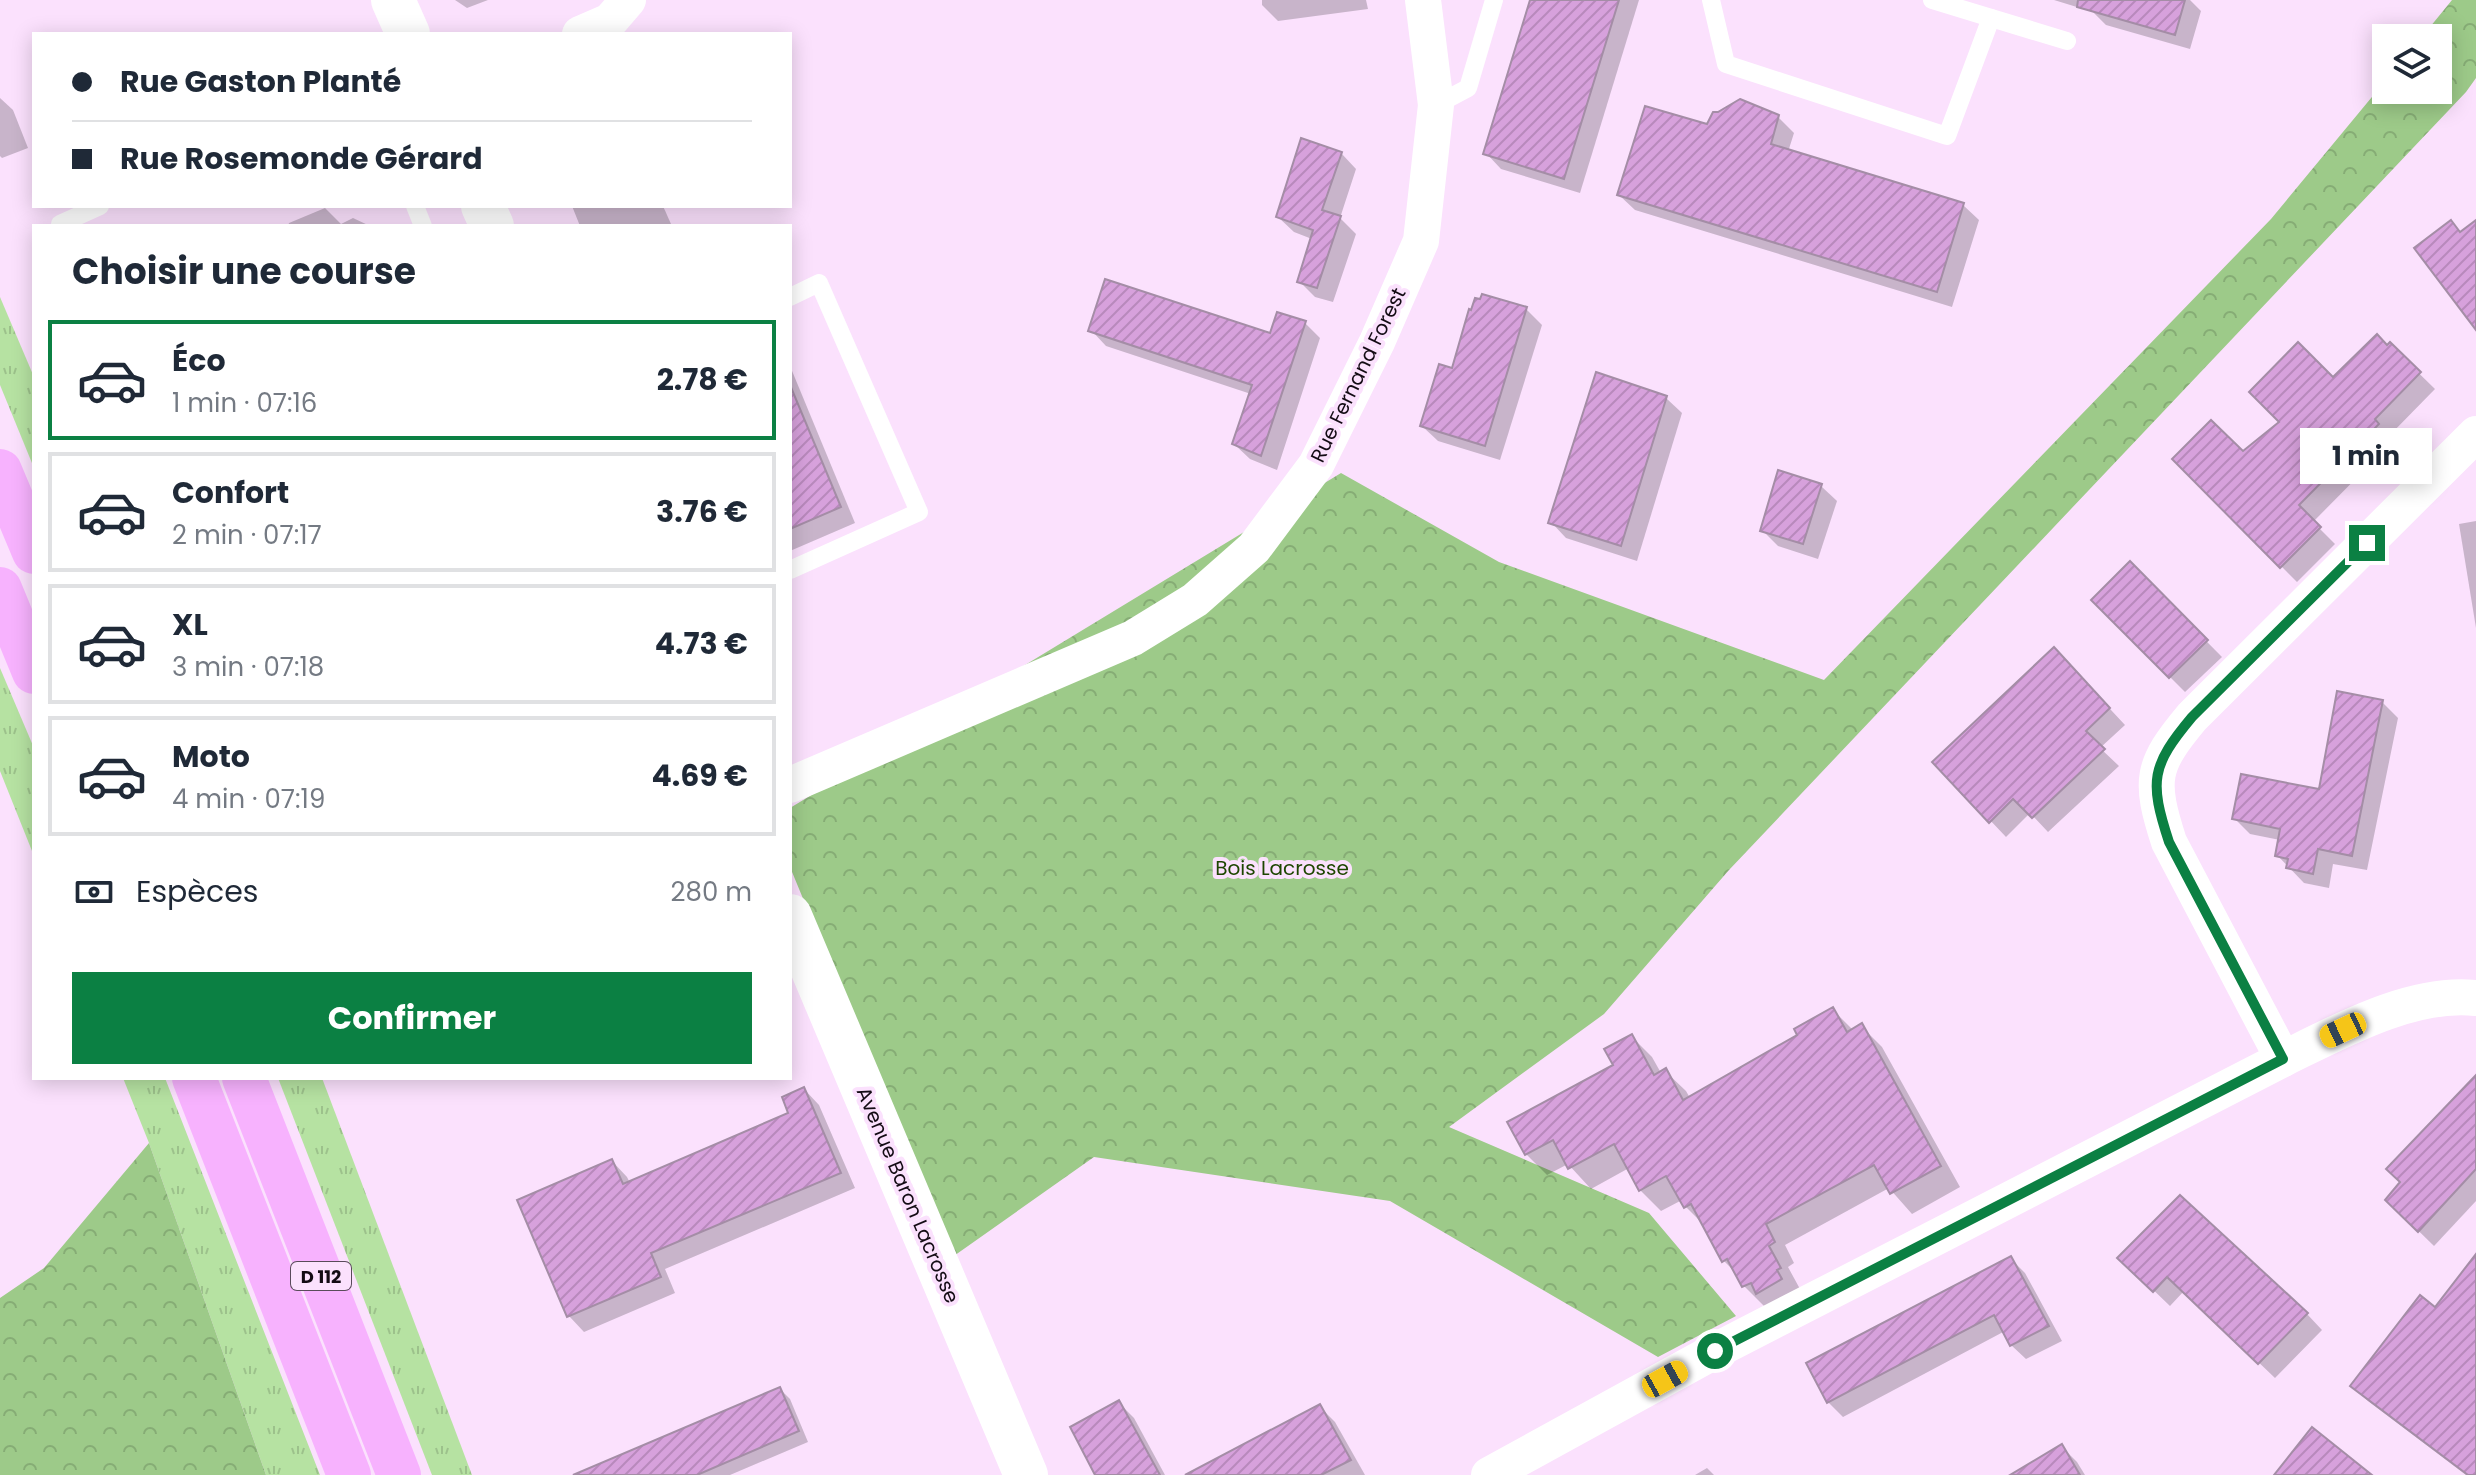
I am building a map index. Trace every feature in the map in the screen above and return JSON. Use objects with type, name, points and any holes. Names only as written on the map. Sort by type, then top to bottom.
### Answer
[{"type":"highway","points":[[0,471],[32,547]]},
{"type":"highway","points":[[0,589],[32,667]]},
{"type":"highway","name":"D 112","points":[[195,1080],[349,1475]]},
{"type":"highway","name":"D 112","points":[[245,1080],[399,1475]]},
{"type":"street","points":[[393,0],[407,32]]},
{"type":"street","points":[[585,32],[610,21],[628,0]]},
{"type":"street","name":"Rue Fernand Forest","points":[[792,784],[1133,638],[1195,600],[1254,548],[1316,465],[1377,342],[1421,241],[1436,105],[1423,0]]},
{"type":"street","points":[[2283,1059],[2169,842],[2159,809],[2156,775],[2168,745],[2192,717],[2476,434]]},
{"type":"street","name":"Avenue Baron Lacrosse","points":[[792,921],[1026,1475]]},
{"type":"street","points":[[1489,1475],[1715,1351],[2343,1030],[2399,1008],[2459,996],[2476,998]]},
{"type":"lane","points":[[1436,105],[1468,88],[1494,0]]},
{"type":"lane","points":[[1711,0],[1726,64],[1947,136],[1991,18]]},
{"type":"lane","points":[[1932,0],[2067,41]]},
{"type":"lane","points":[[60,224],[96,208]]},
{"type":"lane","points":[[792,296],[819,283],[919,512],[792,569]]},
{"type":"green space","name":"Bois Lacrosse","points":[[2452,0],[2476,0],[2476,78],[2466,92],[1729,870],[1604,1014],[1449,1127],[1649,1213],[1736,1316],[1658,1357],[1390,1201],[1094,1157],[951,1258],[792,872],[792,807],[1341,473],[1499,562],[1824,680],[2271,219],[2372,97],[2372,104],[2452,104],[2452,24],[2432,24]]},
{"type":"green space","points":[[0,297],[32,372],[32,463],[0,385]]},
{"type":"green space","points":[[0,668],[32,743],[32,851],[0,771]]},
{"type":"green space","points":[[124,1080],[166,1080],[320,1475],[266,1475]]},
{"type":"green space","points":[[279,1080],[323,1080],[472,1475],[432,1475]]},
{"type":"green space","points":[[149,1143],[266,1475],[0,1475],[0,1298],[44,1268]]},
{"type":"building","points":[[1530,0],[1619,0],[1564,179],[1483,154]]},
{"type":"building","points":[[2078,0],[2185,0],[2175,35],[2077,7]]},
{"type":"building","points":[[1740,99],[1779,115],[1771,144],[1964,203],[1937,292],[1617,195],[1645,106],[1707,124],[1713,112]]},
{"type":"building","points":[[1301,138],[1342,152],[1322,210],[1341,216],[1317,288],[1297,282],[1313,230],[1276,217]]},
{"type":"building","points":[[2451,220],[2460,232],[2476,220],[2476,330],[2414,248]]},
{"type":"building","points":[[1105,279],[1270,333],[1277,312],[1306,321],[1261,456],[1232,444],[1252,385],[1088,331]]},
{"type":"building","points":[[1482,294],[1527,307],[1485,446],[1420,426],[1439,364],[1452,368],[1469,309],[1475,298],[1480,299]]},
{"type":"building","points":[[2377,334],[2387,345],[2390,342],[2421,372],[2375,419],[2379,424],[2299,505],[2321,527],[2280,568],[2172,459],[2211,420],[2243,451],[2279,422],[2249,392],[2298,342],[2333,377]]},
{"type":"building","points":[[1596,372],[1667,396],[1621,546],[1548,523]]},
{"type":"building","points":[[792,390],[841,507],[792,528]]},
{"type":"building","points":[[1778,470],[1822,484],[1803,544],[1760,531]]},
{"type":"building","points":[[2130,561],[2208,640],[2169,678],[2091,600]]},
{"type":"building","points":[[2054,647],[2110,708],[2086,731],[2105,749],[2032,818],[2013,799],[1989,823],[1932,762]]},
{"type":"building","points":[[2337,691],[2383,700],[2352,856],[2318,849],[2313,874],[2286,868],[2288,859],[2275,856],[2280,829],[2232,819],[2241,774],[2319,789]]},
{"type":"building","points":[[1833,1007],[1847,1032],[1862,1023],[1941,1166],[1890,1194],[1874,1165],[1766,1224],[1775,1242],[1769,1246],[1781,1268],[1777,1270],[1782,1279],[1756,1294],[1751,1283],[1742,1287],[1727,1259],[1722,1262],[1691,1204],[1684,1208],[1666,1176],[1639,1191],[1614,1144],[1568,1169],[1553,1140],[1525,1155],[1507,1122],[1613,1065],[1604,1049],[1632,1034],[1654,1075],[1666,1068],[1683,1100],[1797,1035],[1794,1029]]},
{"type":"building","points":[[2476,1075],[2476,1169],[2418,1232],[2385,1200],[2400,1182],[2386,1169]]},
{"type":"building","points":[[804,1087],[841,1173],[651,1253],[661,1277],[567,1317],[517,1200],[612,1159],[623,1184],[788,1113],[782,1097]]},
{"type":"building","points":[[2180,1195],[2308,1313],[2258,1364],[2167,1277],[2153,1292],[2117,1258]]},
{"type":"building","points":[[2476,1254],[2476,1475],[2468,1475],[2350,1386],[2420,1295],[2435,1307]]},
{"type":"building","points":[[2011,1256],[2049,1326],[2010,1346],[1994,1315],[1827,1403],[1806,1363]]},
{"type":"building","points":[[780,1387],[799,1431],[697,1475],[573,1475]]},
{"type":"building","points":[[1119,1400],[1160,1475],[1095,1475],[1070,1427]]},
{"type":"building","points":[[1320,1404],[1351,1460],[1321,1475],[1185,1475]]},
{"type":"building","points":[[2312,1427],[2372,1475],[2274,1475]]},
{"type":"building","points":[[2062,1444],[2080,1475],[2010,1475]]},
{"type":"route","points":[[1715,1351],[2283,1059],[2169,842],[2159,809],[2156,775],[2168,745],[2192,717],[2367,543]]}]
